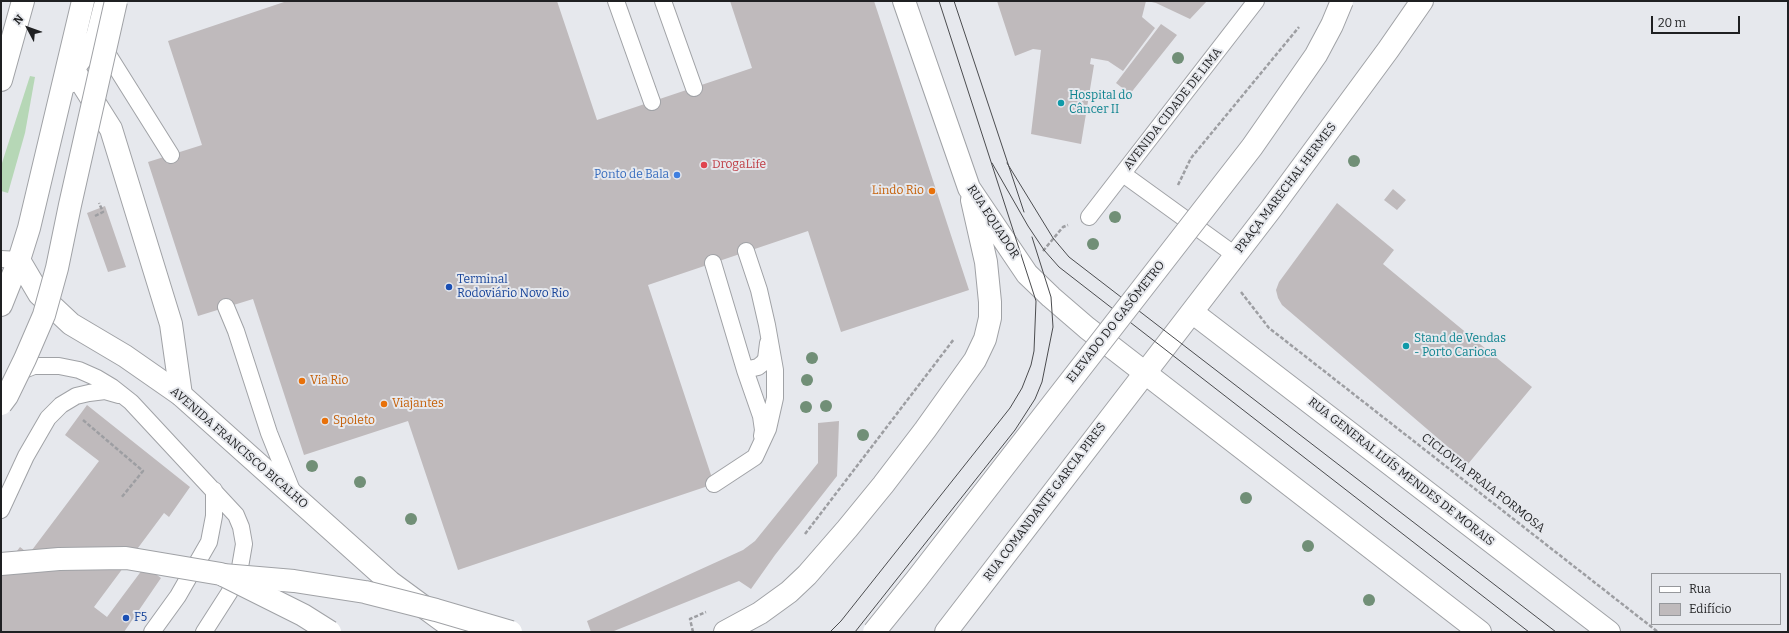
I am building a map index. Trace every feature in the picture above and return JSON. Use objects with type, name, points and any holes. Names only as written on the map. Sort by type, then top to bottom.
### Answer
[{"type":"main road","points":[[1,80],[23,1]]},
{"type":"main road","points":[[1,304],[10,260],[29,228],[83,1]]},
{"type":"main road","points":[[43,170],[73,69],[97,37],[106,1]]},
{"type":"main road","points":[[1,404],[7,396],[25,359],[44,315],[57,268],[116,1]]},
{"type":"main road","name":"RUA EQUADOR","points":[[904,1],[968,188],[1027,274],[1062,307],[1145,372]]},
{"type":"main road","name":"ELEVADO DO GASÔMETRO","points":[[874,632],[1252,147],[1316,55],[1332,25],[1342,1]]},
{"type":"main road","name":"PRAÇA MARECHAL HERMES","points":[[1145,372],[1347,107],[1422,1]]},
{"type":"main road","points":[[73,69],[111,129],[171,324],[181,395]]},
{"type":"main road","points":[[725,632],[760,613],[789,592],[807,575],[883,485],[968,370],[985,339],[990,318],[986,262],[968,188]]},
{"type":"main road","name":"AVENIDA FRANCISCO BICALHO","points":[[10,260],[38,294],[71,324],[125,356],[181,395],[390,582],[458,632]]},
{"type":"main road","name":"RUA GENERAL LUÍS MENDES DE MORAIS","points":[[1192,312],[1609,632]]},
{"type":"main road","points":[[1145,372],[1480,632]]},
{"type":"main road","name":"RUA COMANDANTE GARCIA PIRES","points":[[946,632],[1145,372]]},
{"type":"main road","points":[[1,564],[59,559],[126,558],[221,574],[294,581],[366,592],[436,610],[511,632]]},
{"type":"main road","points":[[221,574],[303,615],[330,632]]},
{"type":"lane","points":[[119,1],[97,37],[171,155]]},
{"type":"lane","points":[[616,1],[652,102]]},
{"type":"lane","points":[[663,1],[694,88]]},
{"type":"lane","name":"AVENIDA CIDADE DE LIMA","points":[[1089,217],[1256,1]]},
{"type":"lane","points":[[1123,174],[1235,255]]},
{"type":"lane","points":[[714,484],[755,457],[772,417],[775,398],[775,370],[767,325],[759,290],[746,251]]},
{"type":"lane","points":[[713,263],[745,370],[761,416],[763,430],[761,444]]},
{"type":"lane","points":[[226,307],[236,331],[269,433],[295,498]]},
{"type":"lane","points":[[745,370],[758,367],[766,359],[768,344],[767,325]]},
{"type":"lane","points":[[1,392],[19,372],[34,366],[58,366],[79,370],[97,378],[112,386],[131,402],[236,515],[241,527],[244,544],[238,573],[229,593],[204,632]]},
{"type":"lane","points":[[1,510],[26,456],[48,418],[61,405],[76,396],[105,391],[119,395],[131,402]]},
{"type":"lane","points":[[152,632],[178,596],[209,542],[214,516],[214,490]]},
{"type":"path","points":[[1167,207],[1191,158],[1276,54]]},
{"type":"path","points":[[100,206],[103,212]]},
{"type":"path","points":[[1027,274],[1063,227],[1089,217]]},
{"type":"path","name":"CICLOVIA PRAIA FORMOSA","points":[[1238,287],[1242,296],[1270,328],[1658,632]]},
{"type":"path","points":[[802,538],[957,335]]},
{"type":"path","points":[[83,420],[143,471],[121,498]]},
{"type":"path","points":[[693,632],[690,618],[709,611]]},
{"type":"green space","points":[[30,76],[35,77],[25,133],[8,193],[1,191],[1,166]]},
{"type":"building","name":"Terminal Rodoviário Novo Rio","points":[[287,1],[557,1],[597,120],[752,68],[730,1],[874,1],[969,290],[841,332],[808,231],[648,285],[714,484],[458,570],[408,421],[304,455],[253,299],[198,316],[148,162],[202,145],[168,41]]},
{"type":"building","name":"Hospital do Câncer II","points":[[997,1],[1146,1],[1142,17],[1155,28],[1123,71],[1108,61],[1091,58],[1090,64],[1094,65],[1081,144],[1031,134],[1041,50],[1033,49],[1015,56]]},
{"type":"building","points":[[1147,1],[1207,1],[1190,19],[1156,3]]},
{"type":"building","points":[[1161,24],[1177,35],[1130,94],[1116,83]]},
{"type":"building","points":[[1393,189],[1406,200],[1397,210],[1384,200]]},
{"type":"building","name":"Stand de Vendas - Porto Carioca","points":[[1337,203],[1394,250],[1383,264],[1532,387],[1468,464],[1282,305],[1278,298],[1276,290],[1279,282]]},
{"type":"building","points":[[105,206],[126,267],[108,272],[87,213]]},
{"type":"building","points":[[87,405],[190,487],[169,517],[164,513],[94,607],[107,617],[145,566],[161,578],[124,632],[1,632],[1,572],[20,547],[29,554],[99,461],[65,435]]},
{"type":"building","points":[[839,421],[837,476],[775,555],[751,589],[739,581],[614,631],[591,632],[587,621],[743,550],[755,541],[818,463],[818,423]]},
{"type":"tram line","points":[[830,632],[841,621],[1010,408],[1022,388],[1031,365],[1034,351],[1036,301],[939,1]]},
{"type":"tram line","points":[[954,1],[1024,212]]},
{"type":"tram line","points":[[992,163],[1028,226],[1044,250],[1059,267],[1529,632]]},
{"type":"tram line","points":[[1007,163],[1053,238],[1069,257],[1556,632]]},
{"type":"tram line","points":[[855,632],[1015,430],[1035,399],[1042,382],[1053,327],[1051,297],[1032,237]]},
{"type":"place","name":"Hospital do Câncer II","points":[[1061,103]]},
{"type":"place","name":"DrogaLife","points":[[704,165]]},
{"type":"place","name":"Ponto de Bala","points":[[677,175]]},
{"type":"place","name":"Lindo Rio","points":[[932,191]]},
{"type":"place","name":"Terminal Rodoviário Novo Rio","points":[[449,287]]},
{"type":"place","name":"Stand de Vendas - Porto Carioca","points":[[1406,346]]},
{"type":"place","name":"Via Rio","points":[[302,381]]},
{"type":"place","name":"Viajantes","points":[[384,404]]},
{"type":"place","name":"Spoleto","points":[[325,421]]},
{"type":"place","name":"F5","points":[[126,618]]}]
